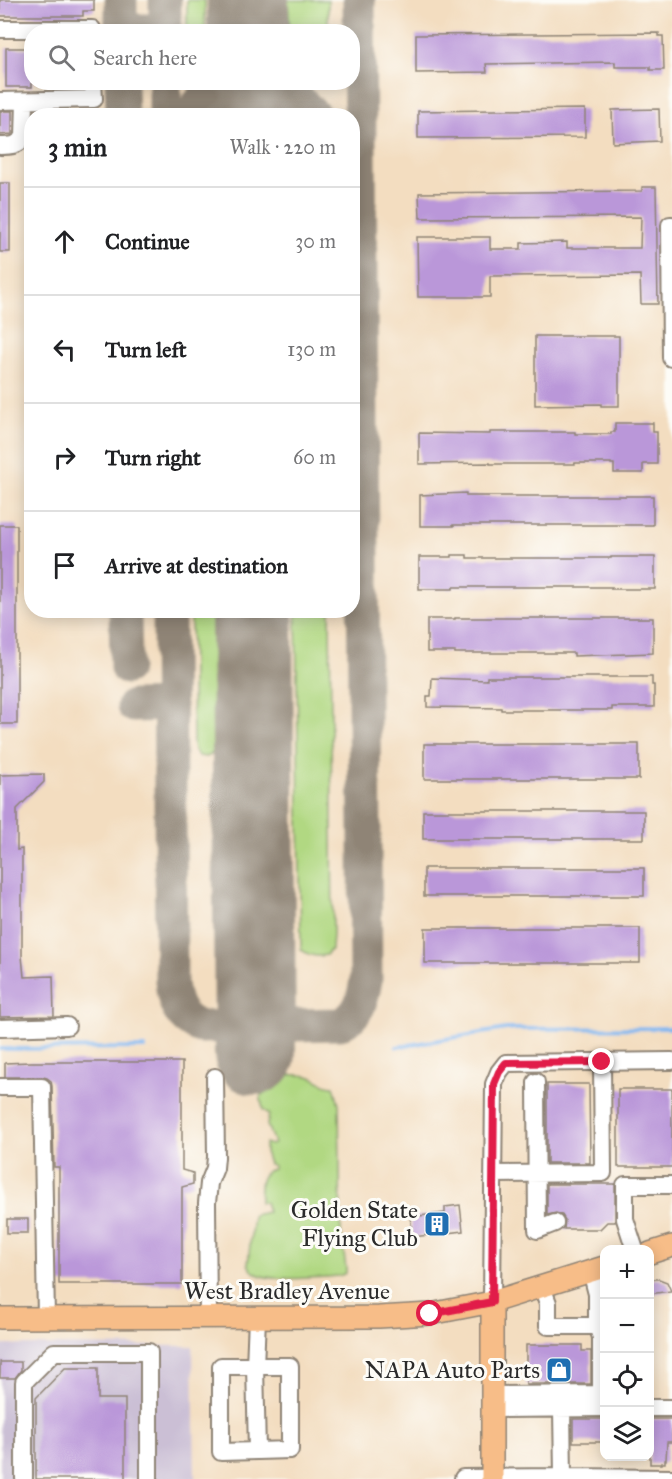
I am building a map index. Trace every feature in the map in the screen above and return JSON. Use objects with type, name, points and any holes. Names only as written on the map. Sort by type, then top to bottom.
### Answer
[{"type":"main road","points":[[654,1252],[672,1246]]},
{"type":"main road","name":"West Bradley Avenue","points":[[0,1318],[379,1317],[430,1314],[492,1302],[598,1269]]},
{"type":"main road","points":[[492,1302],[492,1478]]},
{"type":"street","points":[[0,29],[24,29]]},
{"type":"street","points":[[0,101],[94,99],[93,90]]},
{"type":"street","points":[[25,101],[25,108]]},
{"type":"street","points":[[0,146],[18,144],[24,137]]},
{"type":"street","points":[[672,225],[670,225],[672,358]]},
{"type":"street","points":[[0,1028],[67,1026]]},
{"type":"street","points":[[492,1302],[494,1084],[499,1072],[506,1063],[672,1061]]},
{"type":"street","points":[[493,1174],[603,1173],[602,1062]]},
{"type":"street","points":[[208,1318],[207,1203],[209,1183],[215,1168],[216,1157],[215,1077]]},
{"type":"street","points":[[536,1082],[537,1230],[555,1224]]},
{"type":"street","points":[[0,1088],[42,1087],[46,1318]]},
{"type":"street","points":[[633,1245],[625,1220],[625,1185],[672,1185]]},
{"type":"street","points":[[492,1402],[601,1394],[601,1337],[597,1326],[598,1269]]},
{"type":"street","points":[[542,1287],[548,1303],[548,1326],[597,1326]]},
{"type":"street","points":[[256,1451],[257,1318]]},
{"type":"street","points":[[24,1479],[24,1382],[54,1352],[149,1352],[149,1479]]},
{"type":"street","points":[[221,1366],[290,1366],[290,1449],[256,1451],[221,1452],[221,1366]]},
{"type":"street","points":[[492,1402],[562,1409],[600,1408]]},
{"type":"street","points":[[654,1408],[672,1408]]},
{"type":"street","points":[[562,1409],[563,1477]]},
{"type":"street","points":[[463,1478],[672,1478]]},
{"type":"shaded area","points":[[0,1345],[193,1346],[195,1479],[0,1479]]},
{"type":"green space","points":[[187,0],[205,0],[205,24],[187,24]]},
{"type":"green space","points":[[288,0],[328,0],[328,24],[290,24]]},
{"type":"green space","points":[[191,618],[215,618],[215,743],[212,754],[207,757],[198,756],[193,743]]},
{"type":"green space","points":[[296,618],[330,618],[332,948],[326,955],[319,956],[310,955],[301,949]]},
{"type":"green space","points":[[264,1075],[303,1075],[334,1086],[339,1104],[341,1232],[346,1268],[346,1273],[339,1276],[273,1278],[257,1274],[248,1264],[253,1215],[268,1212],[265,1202],[260,1202],[260,1182],[264,1174],[274,1166],[269,1164],[265,1152],[265,1143],[271,1145],[274,1143],[267,1125],[269,1114],[263,1110],[261,1099]]},
{"type":"building","points":[[0,0],[94,0],[94,11],[83,11],[83,16],[0,16]]},
{"type":"building","points":[[659,33],[659,36],[663,36],[664,70],[650,70],[650,67],[615,67],[615,62],[486,64],[487,72],[416,73],[416,35]]},
{"type":"building","points":[[6,48],[24,48],[24,87],[6,87]]},
{"type":"building","points":[[585,109],[585,137],[418,138],[418,111]]},
{"type":"building","points":[[659,109],[660,141],[613,143],[612,110]]},
{"type":"building","points":[[0,111],[12,111],[12,134],[0,135]]},
{"type":"building","points":[[0,183],[10,183],[10,252],[0,252]]},
{"type":"building","points":[[642,187],[656,187],[658,304],[641,304],[640,275],[490,276],[490,297],[418,297],[417,237],[490,237],[490,249],[521,249],[521,243],[567,242],[567,248],[640,248],[641,217],[420,218],[419,193],[642,191]]},
{"type":"building","points":[[535,336],[619,336],[619,406],[535,405]]},
{"type":"building","points":[[615,423],[653,423],[653,432],[657,432],[657,464],[643,464],[643,473],[614,473],[614,464],[611,463],[419,464],[419,433],[575,432],[575,434],[611,434],[615,432]]},
{"type":"building","points":[[466,493],[466,496],[653,496],[653,525],[420,526],[420,495]]},
{"type":"building","points":[[0,525],[17,525],[17,724],[0,724]]},
{"type":"building","points":[[452,555],[467,555],[467,558],[655,557],[655,589],[453,587],[453,589],[419,589],[419,557],[452,557]]},
{"type":"building","points":[[653,618],[653,653],[574,656],[574,653],[427,652],[427,619]]},
{"type":"building","points":[[487,677],[652,677],[654,707],[612,707],[612,710],[501,710],[501,708],[427,707],[427,696],[431,696],[432,678],[487,680]]},
{"type":"building","points":[[424,744],[639,744],[639,779],[424,779]]},
{"type":"building","points":[[44,774],[44,782],[17,809],[17,850],[22,849],[24,977],[53,976],[54,1016],[0,1017],[0,775]]},
{"type":"building","points":[[423,811],[644,811],[644,839],[423,839]]},
{"type":"building","points":[[424,868],[644,868],[644,896],[424,896]]},
{"type":"building","points":[[425,928],[640,928],[640,963],[425,963]]},
{"type":"building","points":[[182,1062],[182,1170],[193,1173],[193,1184],[182,1187],[182,1284],[59,1284],[59,1167],[54,1167],[51,1081],[43,1077],[5,1077],[5,1063]]},
{"type":"building","points":[[547,1084],[589,1084],[590,1163],[547,1163]]},
{"type":"building","points":[[618,1089],[672,1089],[672,1167],[618,1167]]},
{"type":"building","points":[[547,1184],[615,1184],[615,1222],[607,1222],[600,1229],[564,1229],[565,1220],[562,1215],[556,1213],[547,1215]]},
{"type":"building","name":"Golden State Flying Club","points":[[460,1205],[463,1231],[413,1237],[410,1217],[445,1213],[445,1207]]},
{"type":"building","points":[[7,1219],[28,1219],[28,1233],[7,1233]]},
{"type":"building","points":[[654,1279],[667,1282],[671,1291],[654,1293]]},
{"type":"building","name":"NAPA Auto Parts","points":[[526,1345],[582,1345],[582,1351],[591,1351],[591,1384],[526,1384]]},
{"type":"building","points":[[0,1362],[21,1362],[21,1370],[15,1378],[0,1378]]},
{"type":"building","points":[[65,1368],[98,1368],[98,1399],[125,1399],[125,1479],[36,1479],[36,1398]]},
{"type":"building","points":[[573,1419],[600,1419],[600,1442],[573,1442]]},
{"type":"building","points":[[654,1419],[672,1419],[672,1442],[667,1442],[665,1463],[650,1464],[650,1461],[654,1461]]},
{"type":"waterway","points":[[397,1047],[506,1029],[672,1028]]},
{"type":"waterway","points":[[0,1049],[145,1048]]},
{"type":"taxiway","points":[[121,0],[121,24]]},
{"type":"taxiway","points":[[165,0],[165,24]]},
{"type":"taxiway","points":[[359,0],[359,24]]},
{"type":"taxiway","points":[[248,18],[250,24]]},
{"type":"taxiway","points":[[121,90],[122,108]]},
{"type":"taxiway","points":[[165,90],[165,108]]},
{"type":"taxiway","points":[[195,108],[209,90]]},
{"type":"taxiway","points":[[290,90],[307,108]]},
{"type":"taxiway","points":[[360,90],[360,108]]},
{"type":"taxiway","points":[[169,618],[171,981],[175,1003],[186,1019],[200,1027],[340,1024],[356,1012],[366,980],[360,140]]},
{"type":"taxiway","points":[[125,618],[126,668]]},
{"type":"taxiway","points":[[133,706],[170,705]]},
{"type":"runway","points":[[248,0],[248,24]]},
{"type":"runway","points":[[248,90],[249,108]]},
{"type":"runway","points":[[252,618],[255,1054]]},
{"type":"place","name":"Golden State Flying Club","points":[[437,1224]]},
{"type":"place","name":"NAPA Auto Parts","points":[[559,1370]]},
{"type":"route","points":[[430,1314],[492,1302],[494,1084],[499,1072],[506,1063],[602,1062]]}]
